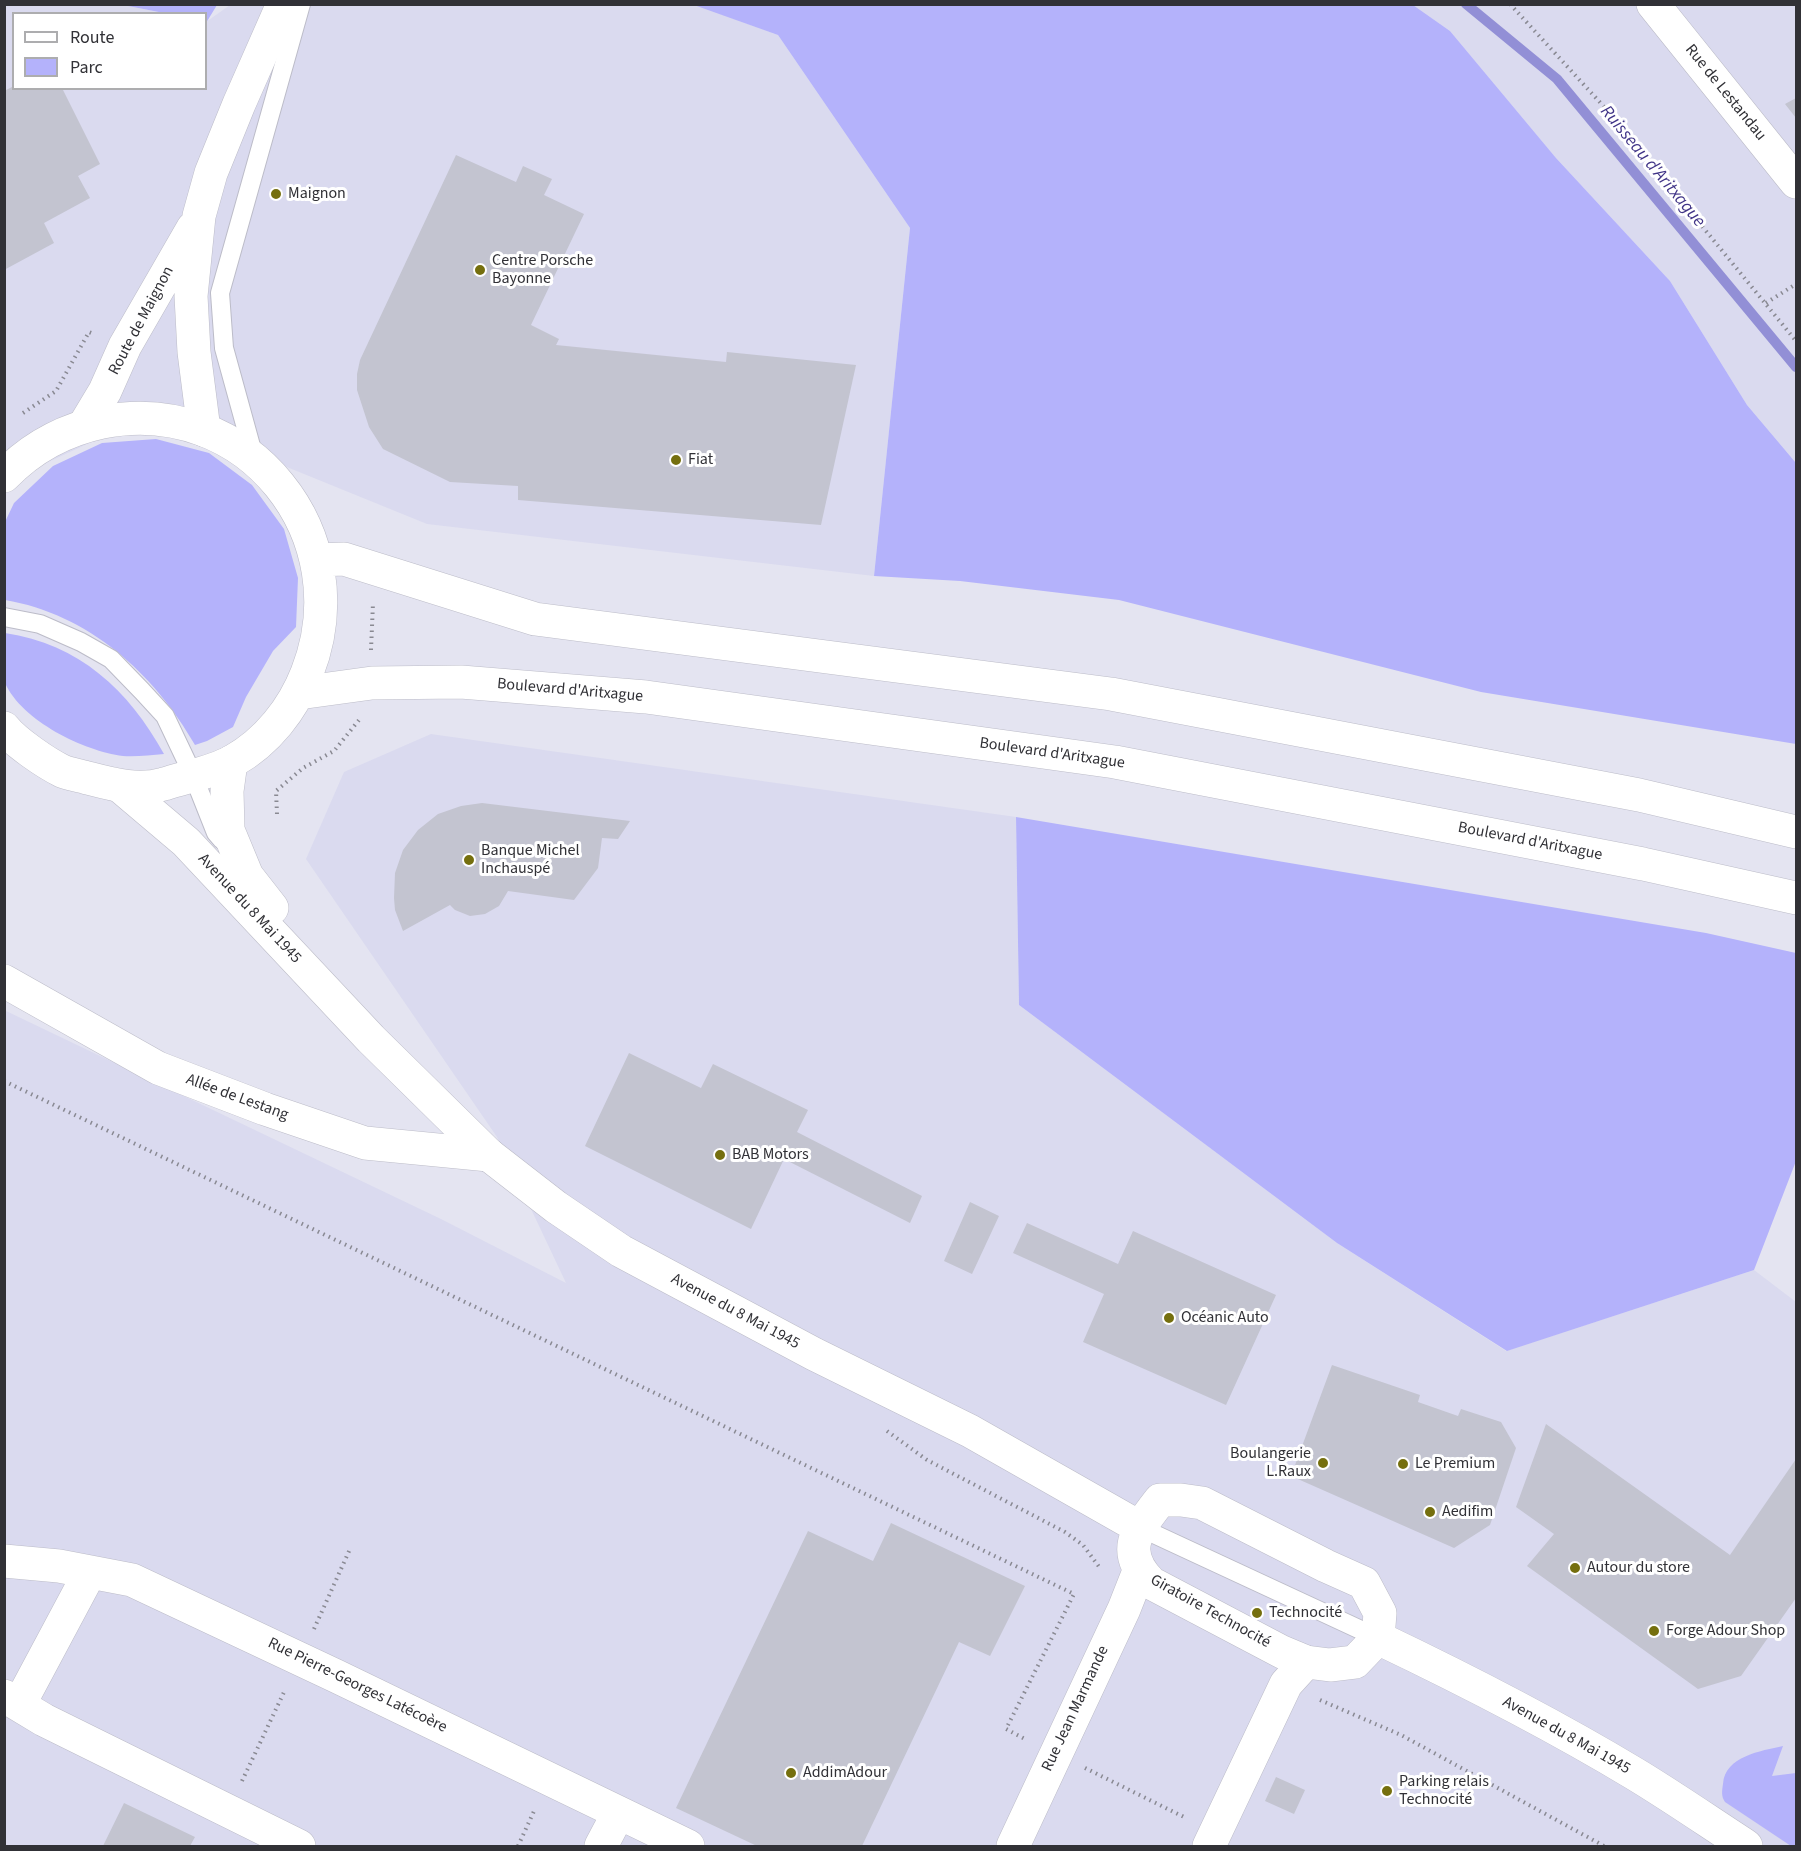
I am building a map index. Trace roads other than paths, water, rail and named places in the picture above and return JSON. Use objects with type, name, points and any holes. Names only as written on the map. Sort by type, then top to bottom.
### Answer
[{"type":"main road","name":"Route de Maignon","points":[[204,429],[194,352],[191,296],[199,216],[215,163],[238,104],[283,4]]},
{"type":"main road","name":"Rue de Lestandau","points":[[1653,4],[1797,182]]},
{"type":"main road","name":"Route de Maignon","points":[[84,426],[199,216]]},
{"type":"main road","points":[[4,476],[17,463],[48,440],[84,426],[134,418],[165,419],[204,429],[230,442],[254,459],[283,488],[304,522],[318,560],[322,606],[316,651],[299,693],[278,724],[250,750],[231,762],[152,787],[121,787],[63,771],[12,738],[4,728]]},
{"type":"main road","points":[[318,560],[344,560],[535,619],[1111,694],[1639,795],[1797,832]]},
{"type":"main road","name":"Boulevard d'Aritxague","points":[[299,693],[372,683],[461,682],[658,699],[1115,762],[1643,864],[1797,898]]},
{"type":"main road","name":"Avenue du 8 Mai 1945","points":[[231,762],[227,791],[228,830],[247,876],[371,1039]]},
{"type":"main road","name":"Avenue du 8 Mai 1945","points":[[121,787],[186,842],[371,1039],[489,1155],[556,1208],[621,1251],[814,1354],[970,1431],[1139,1527]]},
{"type":"main road","name":"Allée de Lestang","points":[[4,981],[158,1068],[265,1109],[365,1143],[489,1155]]},
{"type":"main road","points":[[1139,1527],[1160,1500],[1202,1503],[1364,1583],[1380,1613],[1378,1638]]},
{"type":"main road","name":"Giratoire Technocité","points":[[1139,1527],[1133,1544],[1139,1571],[1151,1583],[1282,1652],[1306,1662],[1330,1665],[1355,1662],[1378,1638]]},
{"type":"main road","name":"Rue Pierre-Georges Latécoère","points":[[4,1561],[59,1566],[132,1580],[688,1846]]},
{"type":"main road","name":"Rue Jean Marmande","points":[[1012,1846],[1124,1609],[1139,1571]]},
{"type":"main road","points":[[90,1572],[12,1701],[101,1749],[299,1846]]},
{"type":"main road","name":"Avenue du 8 Mai 1945","points":[[1378,1638],[1448,1671],[1554,1727],[1636,1775],[1746,1846]]},
{"type":"main road","points":[[1213,1840],[1286,1683],[1306,1662]]},
{"type":"main road","points":[[601,1846],[618,1814]]},
{"type":"lane","points":[[254,459],[224,348],[220,293],[301,4]]},
{"type":"lane","points":[[4,617],[40,624],[81,642],[111,659],[165,716],[193,775],[216,833],[247,876]]},
{"type":"lane","points":[[1139,1527],[1378,1638]]},
{"type":"waterway","name":"Ruisseau d'Aritxague","points":[[1466,4],[1557,79],[1796,367]]},
{"type":"place","name":"Maignon","points":[[276,194]]},
{"type":"place","name":"Centre Porsche Bayonne","points":[[480,270]]},
{"type":"place","name":"Fiat","points":[[676,460]]},
{"type":"place","name":"Banque Michel Inchauspé","points":[[469,860]]},
{"type":"place","name":"BAB Motors","points":[[720,1155]]},
{"type":"place","name":"Océanic Auto","points":[[1169,1318]]},
{"type":"place","name":"Boulangerie L.Raux","points":[[1323,1463]]},
{"type":"place","name":"Le Premium","points":[[1403,1464]]},
{"type":"place","name":"Aedifim","points":[[1430,1512]]},
{"type":"place","name":"Autour du store","points":[[1575,1568]]},
{"type":"place","name":"Technocité","points":[[1257,1613]]},
{"type":"place","name":"Forge Adour Shop","points":[[1654,1631]]},
{"type":"place","name":"AddimAdour","points":[[791,1773]]},
{"type":"place","name":"Parking relais Technocité","points":[[1387,1791]]}]
